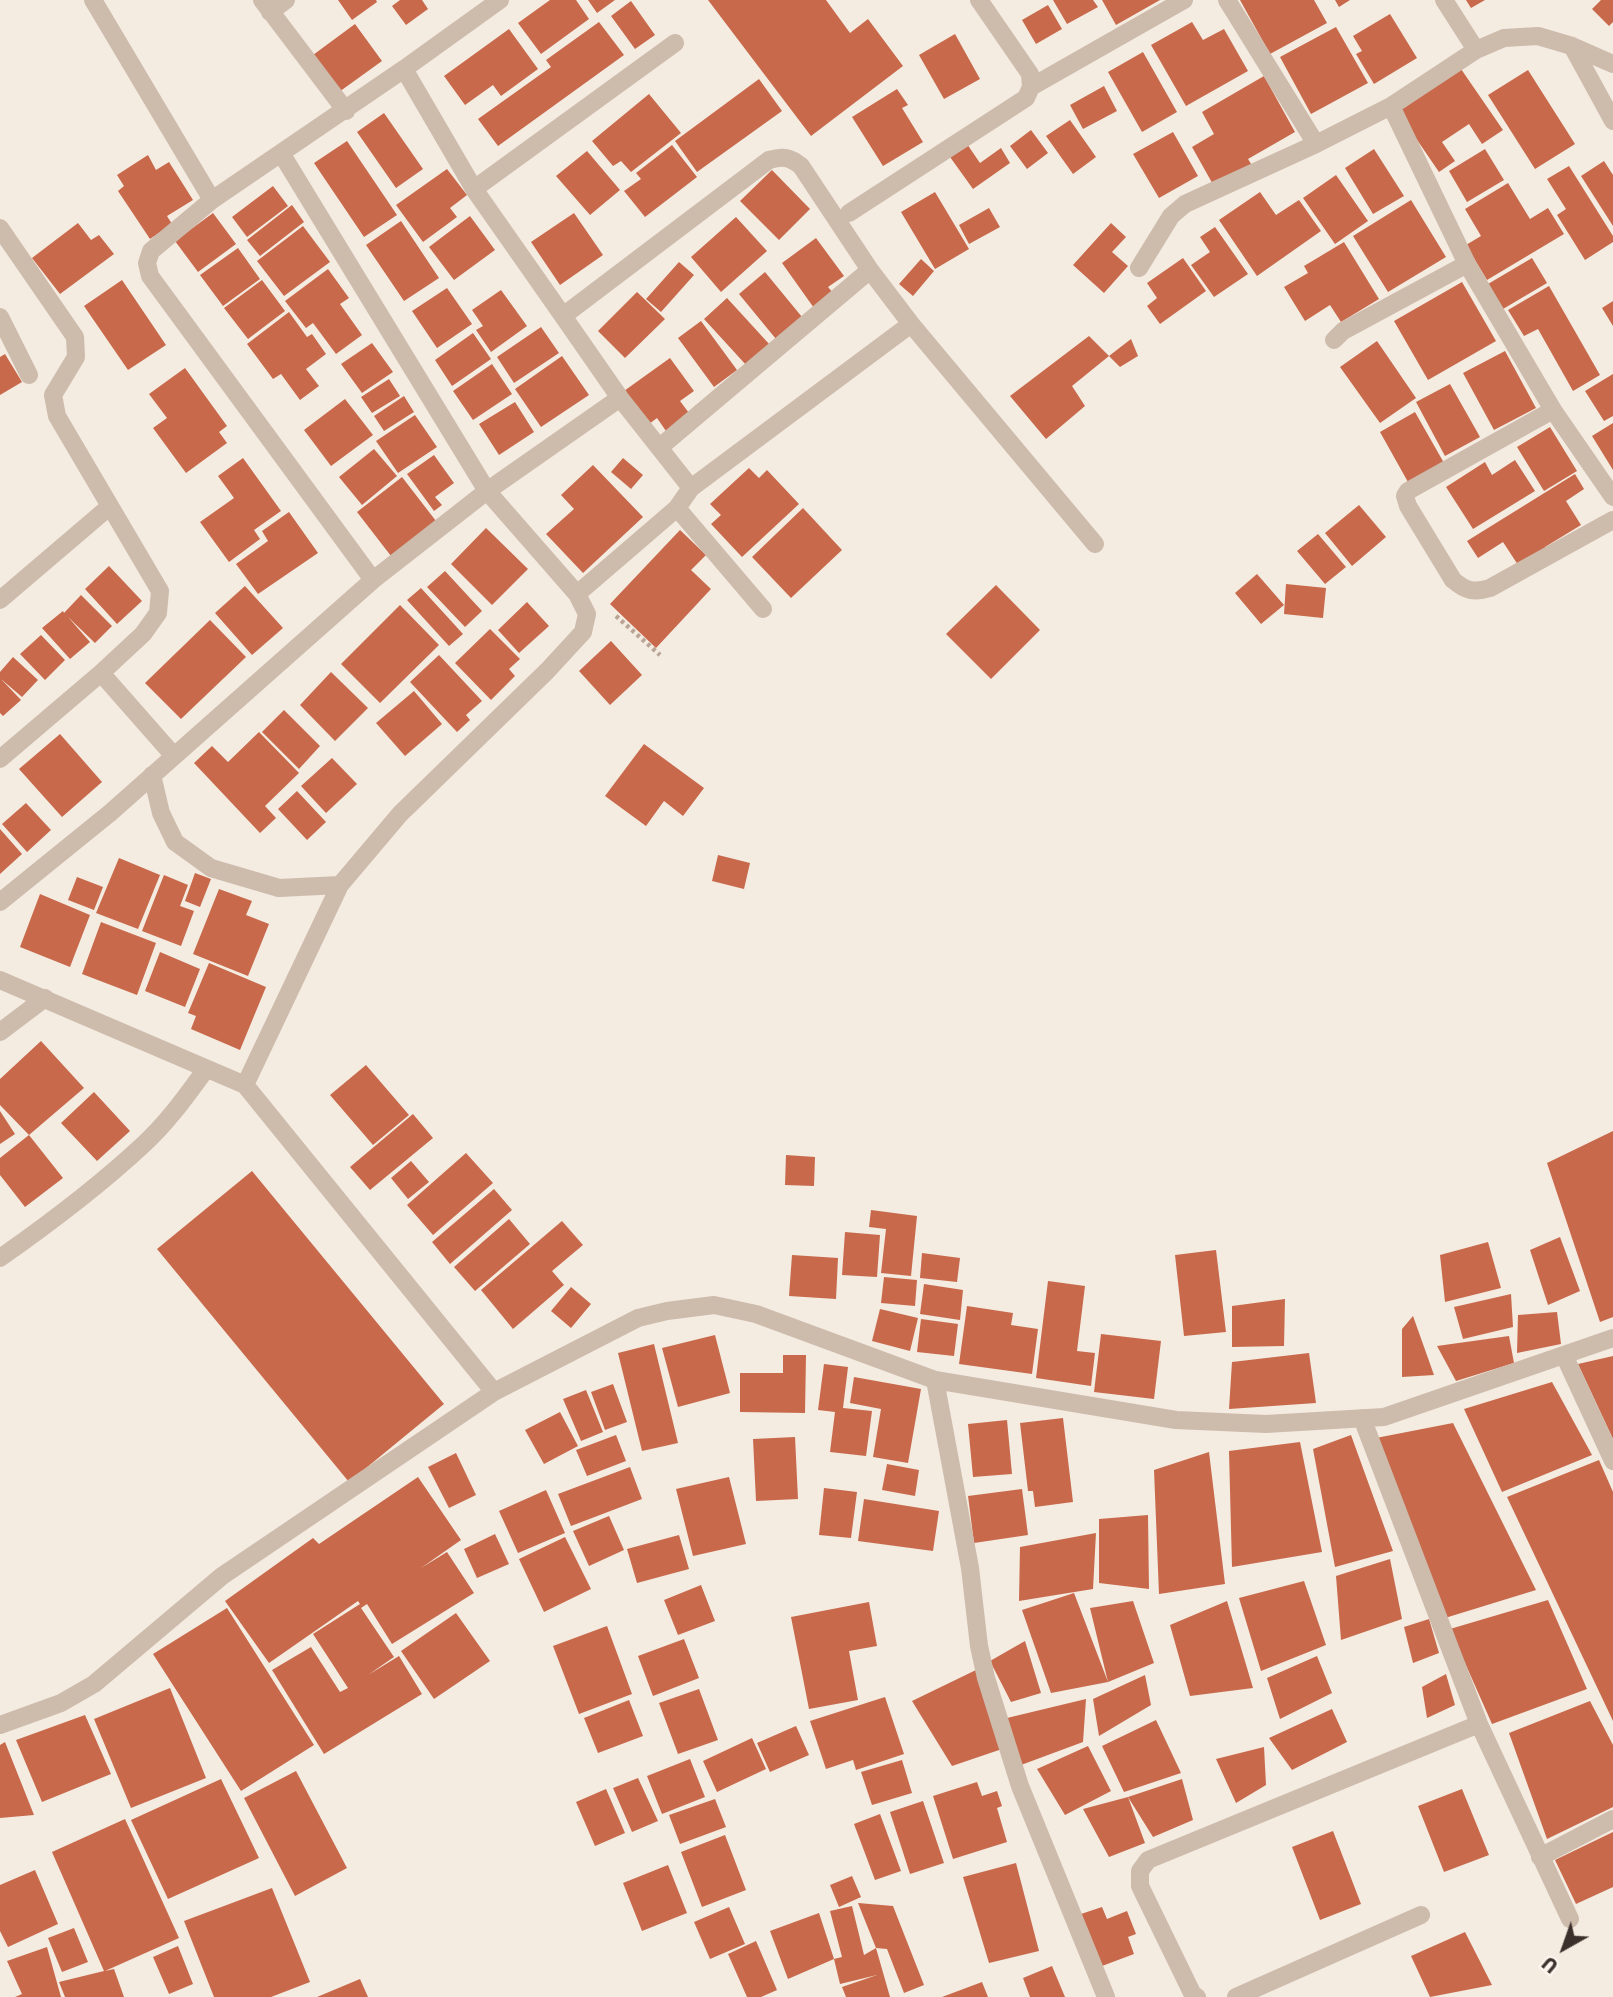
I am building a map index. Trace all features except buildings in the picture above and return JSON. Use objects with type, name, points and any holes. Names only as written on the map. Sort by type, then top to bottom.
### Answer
[{"type":"street","points":[[93,0],[212,200]]},
{"type":"street","points":[[286,0],[266,6],[346,111]]},
{"type":"street","points":[[373,580],[150,276],[146,263],[151,251],[212,200],[346,111],[500,0]]},
{"type":"street","points":[[849,213],[1026,98],[1031,87],[1030,74],[979,0]]},
{"type":"street","points":[[1031,87],[1184,0]]},
{"type":"street","points":[[1227,0],[1316,144]]},
{"type":"street","points":[[1444,0],[1476,50]]},
{"type":"street","points":[[1139,268],[1171,216],[1185,204],[1391,106],[1476,50],[1504,38],[1538,36],[1572,46],[1613,64]]},
{"type":"street","points":[[474,190],[675,43]]},
{"type":"street","points":[[1572,46],[1613,121]]},
{"type":"street","points":[[404,69],[474,190],[620,398],[691,488]]},
{"type":"street","points":[[1391,106],[1467,264],[1553,410],[1613,498]]},
{"type":"street","points":[[245,1085],[340,885],[400,814],[547,671],[583,632],[587,614],[581,591],[487,491],[281,153]]},
{"type":"street","points":[[563,316],[769,160],[781,156],[792,159],[801,166],[870,270],[911,324],[1095,544]]},
{"type":"street","points":[[0,228],[75,337],[76,357],[53,395],[57,415],[160,591],[158,612],[143,634],[0,759]]},
{"type":"street","points":[[1334,340],[1343,331],[1467,264]]},
{"type":"street","points":[[660,447],[870,270]]},
{"type":"street","points":[[0,317],[29,376]]},
{"type":"street","points":[[581,591],[677,508],[691,488],[911,324]]},
{"type":"street","points":[[0,902],[110,813],[373,580],[487,491],[620,398]]},
{"type":"street","points":[[1553,410],[1408,491],[1405,496],[1408,506],[1453,580],[1462,588],[1476,592],[1490,588],[1613,520]]},
{"type":"street","points":[[0,600],[109,507]]},
{"type":"street","points":[[677,508],[763,610]]},
{"type":"street","points":[[100,673],[174,756]]},
{"type":"street","points":[[152,775],[161,813],[175,842],[211,868],[279,888],[340,885]]},
{"type":"street","points":[[0,980],[245,1085],[494,1392]]},
{"type":"street","points":[[0,1032],[45,998]]},
{"type":"street","points":[[0,1258],[48,1224],[146,1143],[206,1069]]},
{"type":"street","points":[[0,1725],[61,1703],[94,1684],[222,1576],[494,1392],[638,1318],[667,1311],[714,1305],[756,1314],[935,1380],[1176,1420],[1266,1424],[1384,1417],[1613,1338]]},
{"type":"street","points":[[1564,1355],[1613,1461]]},
{"type":"street","points":[[935,1380],[970,1568],[979,1646],[986,1678],[1020,1786],[1106,1997]]},
{"type":"street","points":[[1362,1418],[1479,1724],[1570,1919]]},
{"type":"street","points":[[1197,1997],[1193,1995],[1140,1886],[1140,1871],[1147,1860],[1479,1724]]},
{"type":"street","points":[[1540,1857],[1613,1819]]},
{"type":"street","points":[[1236,1997],[1421,1915]]},
{"type":"path","points":[[581,591],[660,655]]}]
